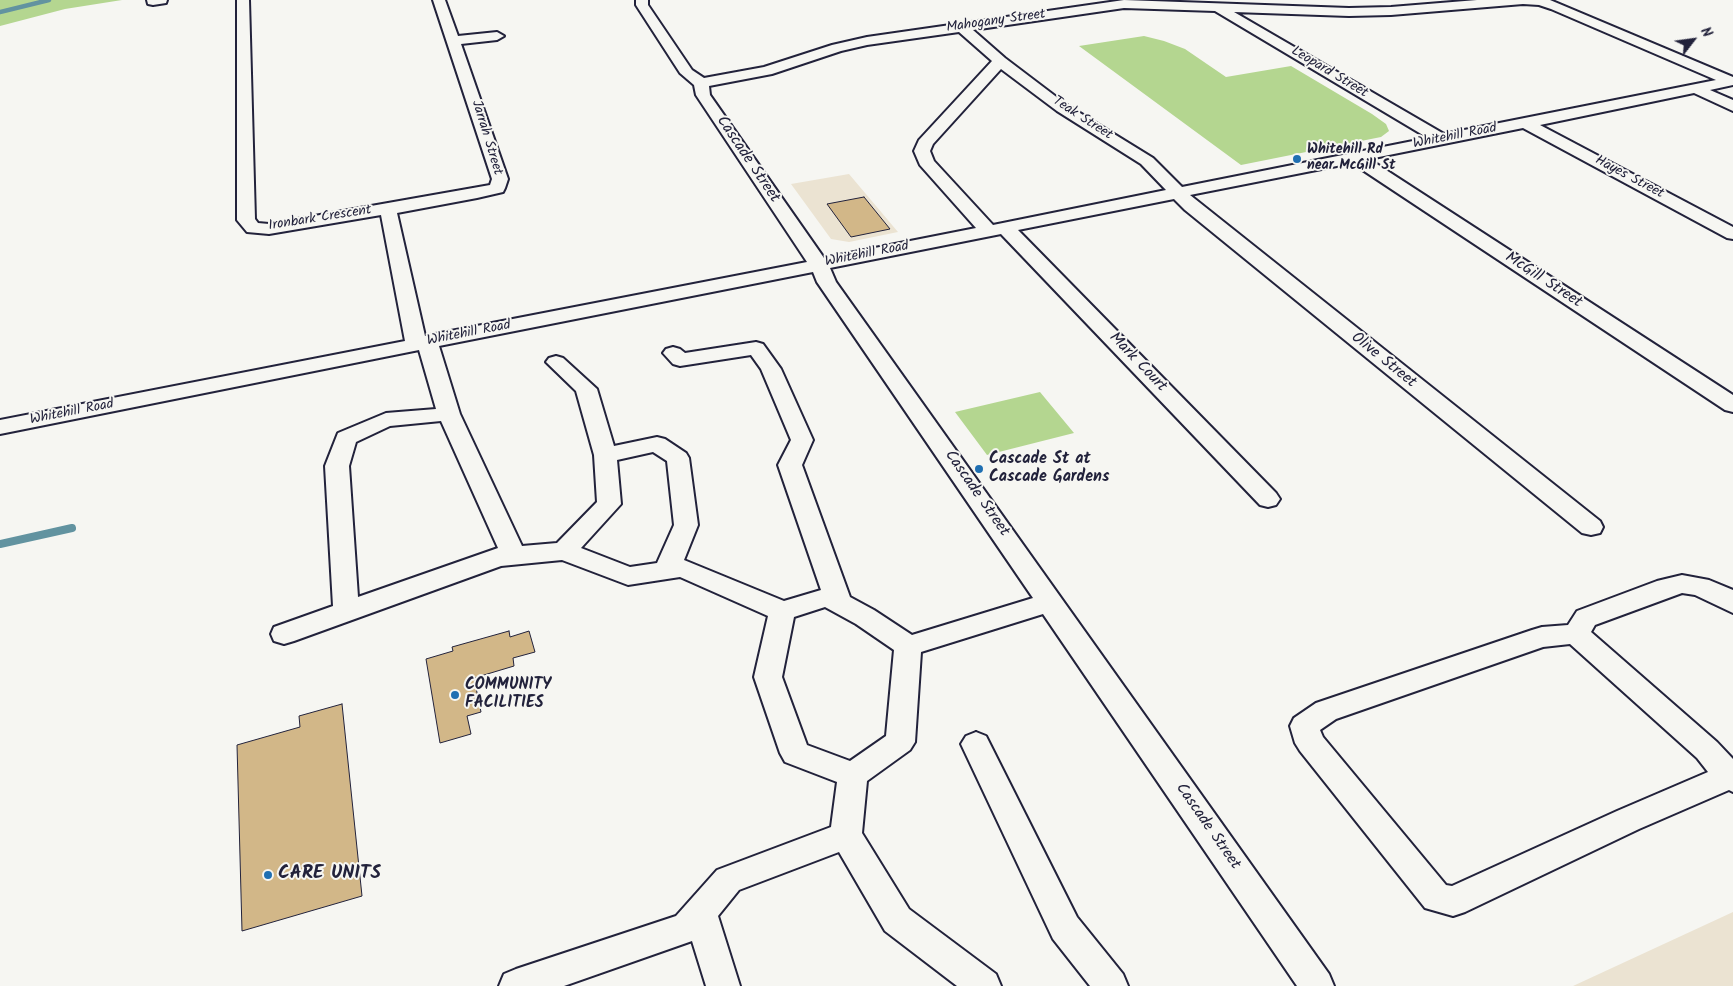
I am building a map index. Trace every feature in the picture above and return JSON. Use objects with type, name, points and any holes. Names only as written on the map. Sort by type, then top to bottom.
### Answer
[{"type":"street","name":"Ironbark Crescent","points":[[243,0],[246,220],[253,228],[269,229],[388,209],[422,343],[449,414],[514,555]]},
{"type":"street","name":"Jarrah Street","points":[[388,209],[496,188],[500,179],[439,0]]},
{"type":"street","name":"Cascade Street","points":[[642,0],[642,5],[687,72],[701,83],[703,95],[819,265],[827,282],[1317,986]]},
{"type":"street","name":"Mahogany Street","points":[[701,83],[768,71],[837,48],[867,41],[1124,4],[1218,8],[1308,5],[1391,11],[1523,0],[1540,1],[1571,12],[1731,81]]},
{"type":"street","name":"Leopard Street","points":[[1218,8],[1441,139]]},
{"type":"street","name":"Teak Street","points":[[962,27],[1000,60],[1062,108],[1147,160],[1178,192]]},
{"type":"street","points":[[454,41],[497,36]]},
{"type":"street","name":"Mark Court","points":[[1000,60],[925,144],[922,151],[926,162],[997,229],[1268,500]]},
{"type":"street","name":"Whitehill Road","points":[[0,427],[819,265],[1731,81]]},
{"type":"street","points":[[1694,88],[1733,106]]},
{"type":"street","name":"Hayes Street","points":[[1525,123],[1733,234]]},
{"type":"street","name":"McGill Street","points":[[1354,157],[1733,405]]},
{"type":"street","name":"Olive Street","points":[[1178,192],[1190,206],[1591,527]]},
{"type":"street","points":[[673,353],[680,360],[756,348],[771,369],[802,440],[790,465],[839,603]]},
{"type":"street","points":[[556,362],[586,389],[605,455],[609,504],[564,550]]},
{"type":"street","points":[[346,612],[337,466],[346,438],[386,420],[449,414]]},
{"type":"street","points":[[605,455],[657,444],[678,458],[686,525],[667,570]]},
{"type":"street","points":[[284,634],[499,556],[564,550],[628,576],[682,568],[782,611],[828,597],[865,616],[908,646]]},
{"type":"street","points":[[1576,634],[1586,618],[1666,588],[1682,584],[1700,587],[1726,598],[1733,604]]},
{"type":"street","points":[[908,646],[1051,602]]},
{"type":"street","points":[[782,611],[768,677],[794,753],[853,775]]},
{"type":"street","points":[[1576,634],[1707,750],[1731,778],[1628,820],[1454,901],[1438,898],[1310,743],[1304,726],[1326,711],[1542,637],[1576,634]]},
{"type":"street","points":[[908,646],[900,742],[853,775],[846,835],[897,920],[984,986]]},
{"type":"street","points":[[976,744],[1065,928],[1111,986]]},
{"type":"street","points":[[516,986],[687,928],[728,880],[846,835]]},
{"type":"street","points":[[700,913],[723,986]]},
{"type":"shaded area","points":[[849,174],[898,232],[849,242],[831,239],[791,184]]},
{"type":"shaded area","points":[[1733,912],[1733,986],[1573,986]]},
{"type":"green space","points":[[0,0],[122,0],[65,9],[0,26]]},
{"type":"green space","points":[[1144,36],[1185,49],[1226,77],[1291,66],[1372,114],[1386,124],[1389,131],[1381,137],[1241,165],[1079,46]]},
{"type":"green space","points":[[1040,392],[1074,433],[987,455],[955,412]]},
{"type":"building","points":[[864,197],[890,229],[851,237],[827,204]]},
{"type":"building","name":"COMMUNITY FACILITIES","points":[[509,631],[510,637],[529,631],[535,652],[513,658],[514,666],[474,678],[481,712],[467,716],[471,734],[440,743],[426,659],[453,651],[452,647]]},
{"type":"building","points":[[342,704],[362,896],[242,931],[237,745],[300,727],[299,716]]},
{"type":"waterway","points":[[0,12],[49,0]]},
{"type":"waterway","points":[[0,544],[72,528]]},
{"type":"place","name":"Whitehill Rd near McGill St","points":[[1297,159]]},
{"type":"place","name":"Cascade St at Cascade Gardens","points":[[979,469]]},
{"type":"place","name":"COMMUNITY FACILITIES","points":[[455,695]]},
{"type":"place","name":"CARE UNITS","points":[[268,875]]}]
